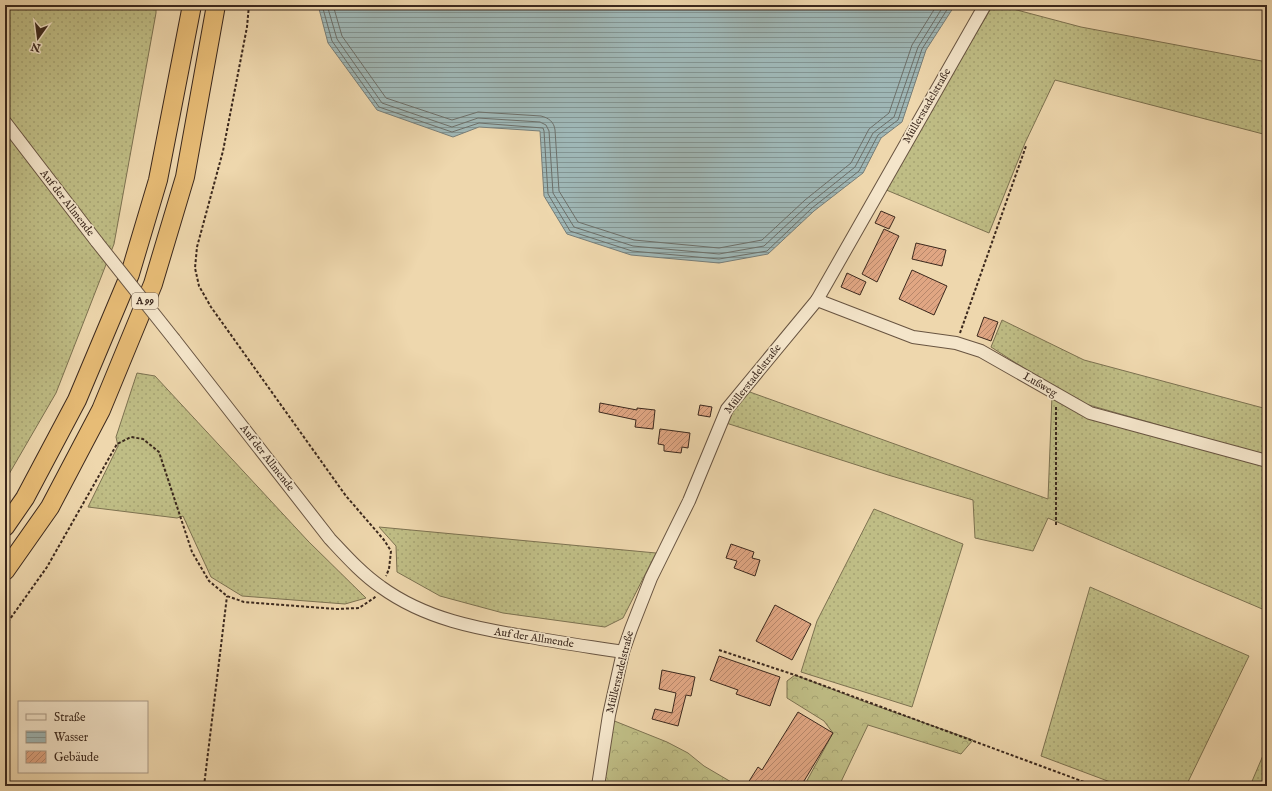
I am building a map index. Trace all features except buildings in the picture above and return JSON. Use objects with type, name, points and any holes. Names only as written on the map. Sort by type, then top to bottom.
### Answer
[{"type":"highway","name":"A 99","points":[[5,527],[25,498],[77,400],[130,274],[158,180],[192,5]]},
{"type":"highway","name":"A 99","points":[[5,571],[50,507],[101,410],[152,284],[185,177],[216,5]]},
{"type":"street","name":"Müllerstadelstraße","points":[[598,786],[609,715],[623,652],[651,578],[689,501],[727,409],[817,300],[985,5]]},
{"type":"street","name":"Auf der Allmende","points":[[5,122],[97,242],[330,539],[359,569],[381,588],[415,607],[453,622],[492,631],[623,652]]},
{"type":"street","name":"Lußweg","points":[[817,300],[913,337],[956,343],[981,351],[1090,413],[1267,461]]},
{"type":"path","points":[[5,626],[46,567],[117,444],[131,437],[143,439],[159,452],[192,552],[209,581],[227,596],[244,602],[337,609],[359,608],[374,598],[381,588],[389,569],[391,551],[384,540],[342,490],[211,308],[199,286],[195,268],[197,247],[223,151],[247,27],[249,5]]},
{"type":"path","points":[[956,343],[1026,146]]},
{"type":"path","points":[[5,331],[9,359],[5,398]]},
{"type":"path","points":[[1056,394],[1056,525]]},
{"type":"path","points":[[204,786],[227,596]]},
{"type":"path","points":[[719,650],[795,675],[1095,786]]},
{"type":"green space","points":[[5,5],[156,5],[156,13],[114,244],[56,393],[5,481]]},
{"type":"green space","points":[[993,5],[998,5],[1081,27],[1267,62],[1267,135],[1055,80],[1025,143],[989,233],[884,189]]},
{"type":"green space","points":[[1002,320],[1084,360],[1267,409],[1267,456],[1075,401],[991,347]]},
{"type":"green space","points":[[137,373],[155,376],[308,541],[366,598],[345,604],[242,596],[211,577],[183,516],[177,518],[88,507],[118,446],[116,437]]},
{"type":"green space","points":[[747,391],[1048,499],[1052,395],[1267,466],[1267,611],[1048,518],[1033,551],[975,538],[973,500],[888,475],[723,422]]},
{"type":"green space","points":[[874,509],[963,544],[912,707],[801,672],[817,621]]},
{"type":"green space","points":[[379,527],[656,553],[623,618],[605,627],[503,613],[440,596],[397,572],[396,546]]},
{"type":"green space","points":[[1090,587],[1249,656],[1186,786],[1121,786],[1041,756]]},
{"type":"green space","points":[[795,675],[865,702],[973,740],[961,754],[868,725],[839,786],[804,786],[833,733],[824,721],[787,698],[787,681]]},
{"type":"green space","points":[[612,720],[667,742],[688,753],[704,766],[738,786],[604,786]]},
{"type":"green space","points":[[1267,746],[1267,786],[1250,786]]},
{"type":"water","points":[[318,5],[955,5],[926,50],[902,122],[881,138],[863,173],[814,211],[768,254],[719,263],[631,255],[567,234],[544,196],[540,131],[479,127],[453,137],[377,110],[328,43]]}]
